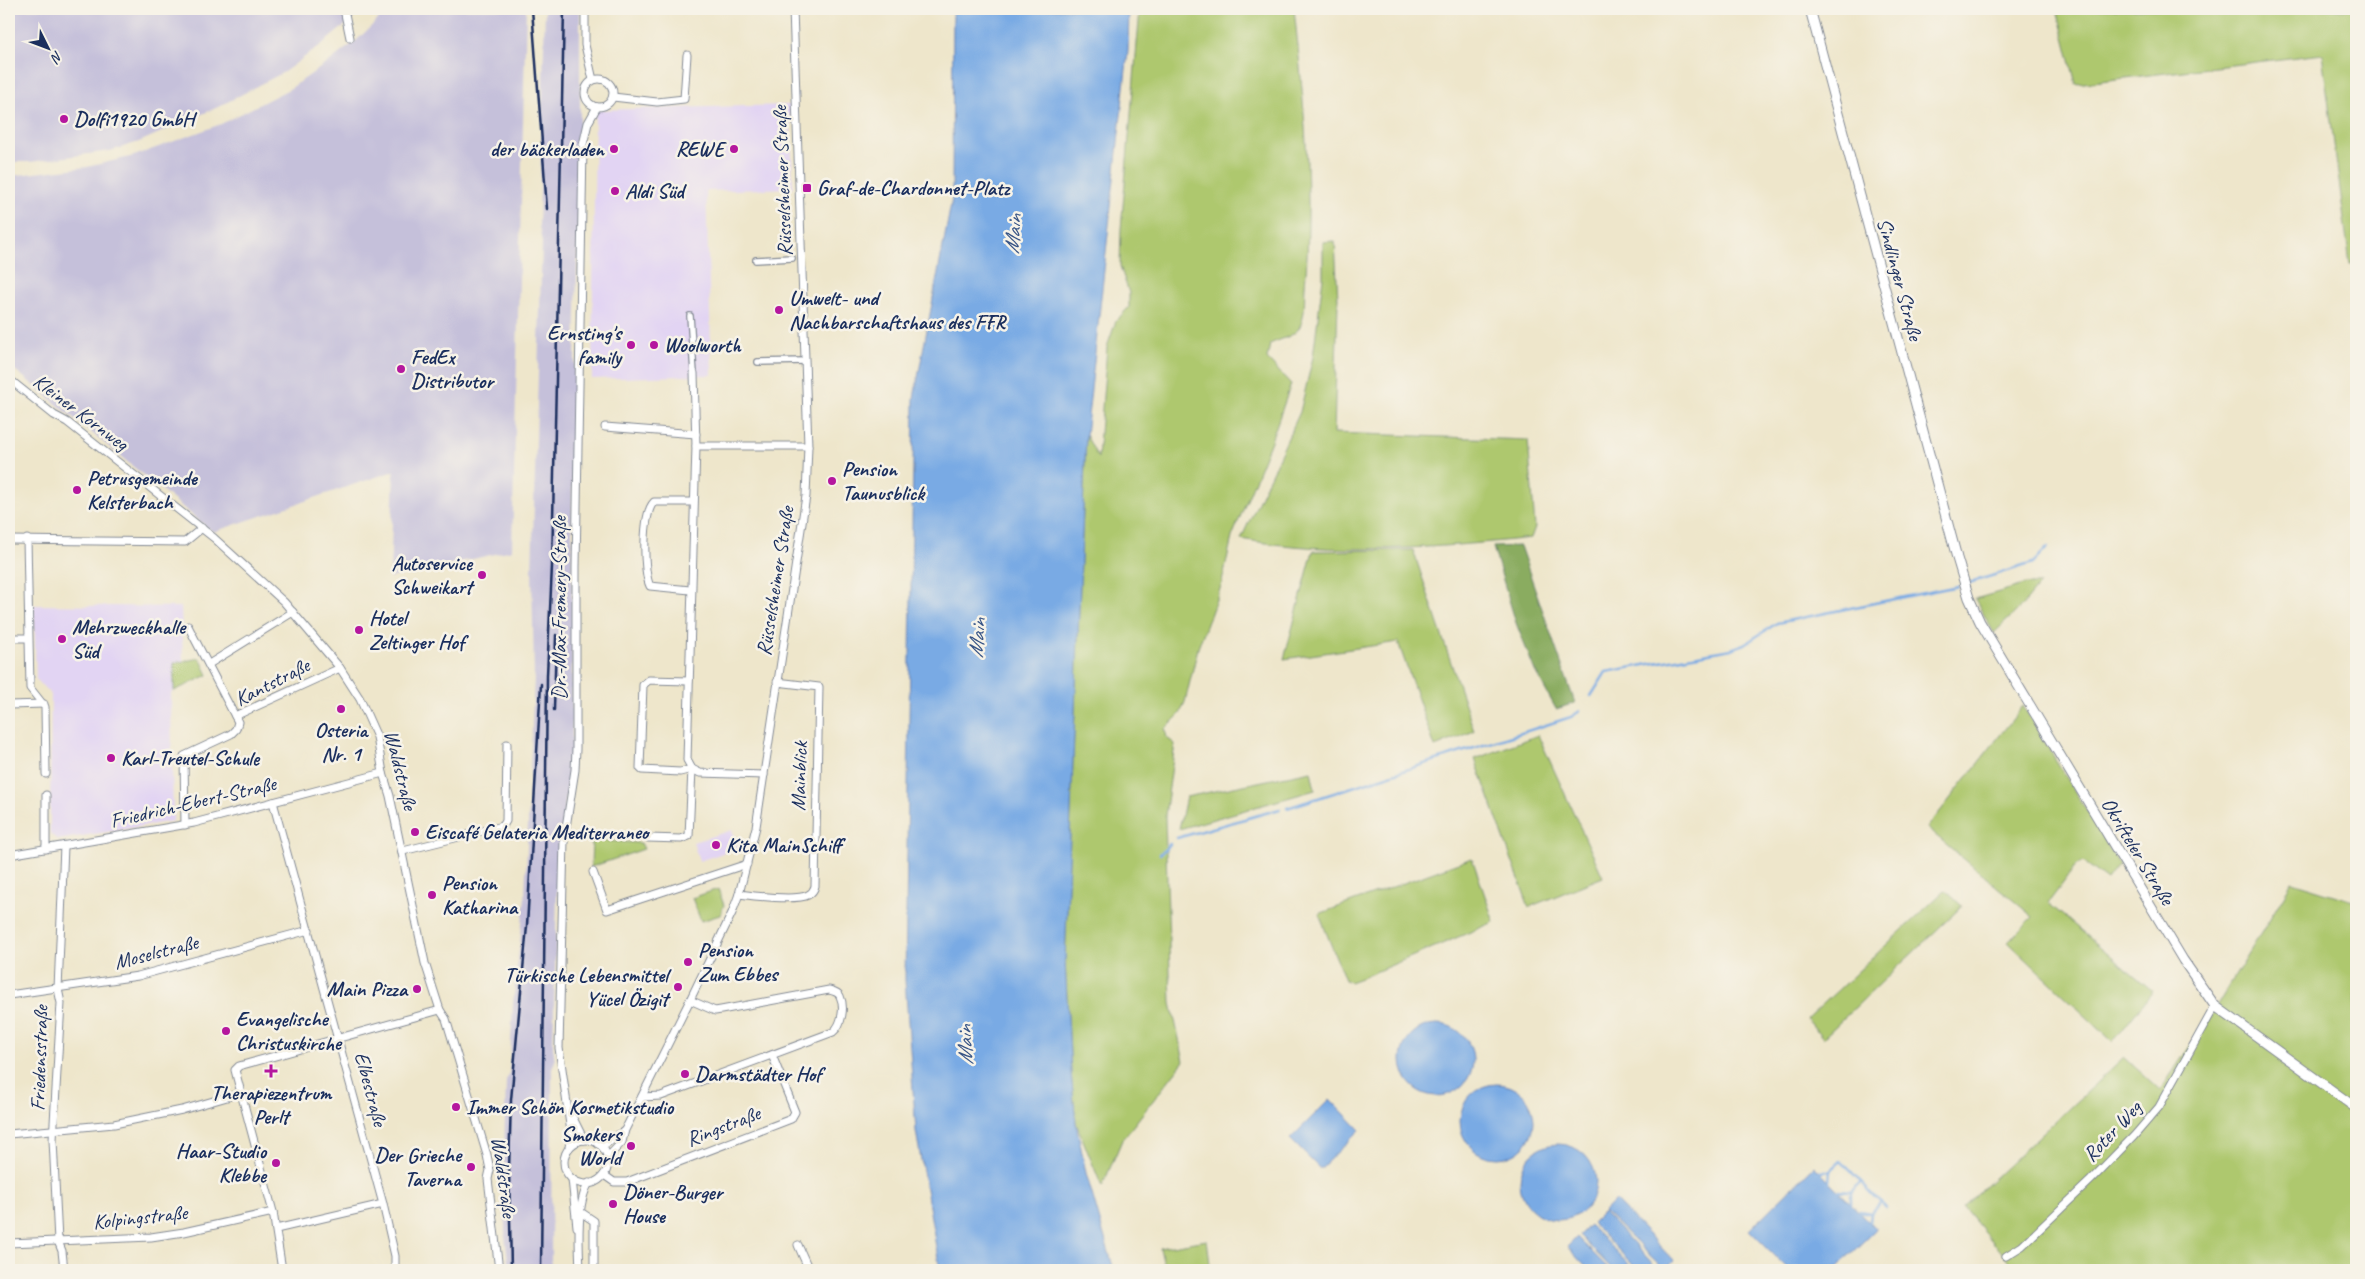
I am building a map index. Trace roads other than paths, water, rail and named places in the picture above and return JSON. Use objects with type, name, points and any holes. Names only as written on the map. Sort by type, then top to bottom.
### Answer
[{"type":"street","points":[[344,9],[350,38]]},
{"type":"street","points":[[585,9],[585,45],[593,80]]},
{"type":"street","name":"Rüsselsheimer Straße","points":[[607,1158],[622,1142],[625,1130],[732,913],[739,894],[756,827],[806,496],[808,446],[793,9]]},
{"type":"street","name":"Sindlinger Straße","points":[[1810,9],[1957,558]]},
{"type":"street","points":[[613,97],[657,102],[684,99],[687,55]]},
{"type":"street","points":[[603,79],[608,82],[613,91],[613,97],[608,104],[597,107],[591,104],[586,95],[588,84],[593,80],[603,79]]},
{"type":"street","name":"Dr.-Max-Fremery-Straße","points":[[569,1148],[572,1139],[559,1048],[564,848],[576,770],[576,568],[583,145],[588,123],[597,107]]},
{"type":"street","points":[[756,260],[792,258]]},
{"type":"street","points":[[648,838],[681,839],[689,836],[692,769],[687,760],[690,590],[696,446],[690,316]]},
{"type":"street","points":[[758,362],[805,361]]},
{"type":"street","name":"Kleiner Kornweg","points":[[9,379],[202,528]]},
{"type":"street","points":[[605,427],[696,434]]},
{"type":"street","points":[[696,446],[808,446]]},
{"type":"street","points":[[690,590],[650,586],[646,579],[645,548],[648,512],[654,502],[693,502]]},
{"type":"street","points":[[9,540],[185,542],[202,528]]},
{"type":"street","name":"Waldstraße","points":[[202,528],[264,582],[293,612],[340,668],[360,700],[377,737],[383,773],[389,790],[403,851],[421,946],[440,1010],[446,1019],[461,1065],[487,1155],[499,1270]]},
{"type":"street","points":[[27,539],[30,688],[44,704],[46,715],[46,774]]},
{"type":"street","name":"Okrifteler Straße","points":[[1957,558],[1968,598],[1980,622],[2183,960],[2215,1006],[2356,1108]]},
{"type":"street","points":[[209,664],[293,612]]},
{"type":"street","points":[[188,626],[235,716]]},
{"type":"street","points":[[9,638],[28,638]]},
{"type":"street","name":"Kantstraße","points":[[185,825],[184,756],[231,734],[236,729],[238,722],[235,716],[340,668]]},
{"type":"street","points":[[689,681],[649,680],[643,685],[640,768],[642,770],[680,772],[692,769],[700,773],[764,775]]},
{"type":"street","name":"Mainblick","points":[[739,894],[766,897],[802,897],[810,895],[815,886],[819,687],[777,682]]},
{"type":"street","points":[[9,705],[44,704]]},
{"type":"street","points":[[403,851],[503,826],[506,821],[507,744]]},
{"type":"street","name":"Friedrich-Ebert-Straße","points":[[9,855],[185,825],[383,773]]},
{"type":"street","points":[[46,795],[46,849]]},
{"type":"street","name":"Elbestraße","points":[[273,802],[383,1204],[395,1256],[394,1270]]},
{"type":"street","name":"Friedensstraße","points":[[64,846],[58,989],[61,1003],[54,1130],[58,1240],[62,1251],[64,1270]]},
{"type":"street","points":[[593,872],[607,910],[747,864]]},
{"type":"street","name":"Moselstraße","points":[[9,995],[138,976],[309,930]]},
{"type":"street","points":[[642,1097],[661,1096],[833,1032],[839,1028],[842,1021],[840,997],[836,992],[829,990],[721,1010],[715,1010],[690,1000]]},
{"type":"street","name":"Roter Weg","points":[[2006,1256],[2022,1246],[2091,1180],[2159,1107],[2215,1006]]},
{"type":"street","points":[[282,1270],[273,1212],[236,1070],[239,1066],[440,1010]]},
{"type":"street","name":"Ringstraße","points":[[604,1175],[614,1182],[627,1182],[791,1119],[794,1112],[772,1055]]},
{"type":"street","points":[[9,1134],[114,1124],[160,1115],[241,1093]]},
{"type":"street","name":"Dr.-Max-Fremery-Straße","points":[[569,1111],[584,1140]]},
{"type":"street","name":"Rüsselsheimer Straße","points":[[598,1144],[604,1146],[625,1130]]},
{"type":"street","points":[[572,1179],[583,1184],[590,1183],[604,1175],[607,1158],[598,1144],[584,1140],[569,1148],[564,1161],[565,1168],[572,1179],[579,1235],[580,1270]]},
{"type":"street","points":[[579,1235],[583,1196],[590,1183]]},
{"type":"street","points":[[276,1229],[383,1204]]},
{"type":"street","name":"Kolpingstraße","points":[[9,1243],[157,1236],[184,1232],[273,1212]]},
{"type":"street","points":[[582,1212],[594,1221],[594,1270]]},
{"type":"street","points":[[798,1245],[809,1270]]},
{"type":"water","name":"Main","points":[[953,9],[1129,9],[1128,51],[1086,435],[1065,961],[1071,1073],[1076,1123],[1086,1173],[1114,1270],[940,1270],[916,1131],[905,980],[914,398],[952,199]]},
{"type":"water","points":[[1444,1024],[1463,1034],[1471,1046],[1473,1060],[1471,1074],[1463,1086],[1451,1094],[1430,1096],[1411,1086],[1403,1074],[1401,1053],[1411,1034],[1423,1026]]},
{"type":"water","points":[[1490,1084],[1504,1084],[1518,1090],[1528,1100],[1534,1114],[1532,1135],[1518,1152],[1504,1158],[1490,1158],[1476,1152],[1466,1142],[1460,1128],[1460,1114],[1466,1100],[1476,1090]]},
{"type":"water","points":[[1330,1099],[1360,1130],[1320,1169],[1290,1139]]},
{"type":"water","points":[[1558,1144],[1572,1147],[1585,1155],[1593,1168],[1596,1182],[1593,1196],[1585,1209],[1572,1217],[1558,1220],[1544,1217],[1531,1209],[1523,1196],[1520,1182],[1523,1168],[1531,1155],[1544,1147]]},
{"type":"water","points":[[1814,1166],[1876,1229],[1834,1270],[1789,1270],[1749,1230]]},
{"type":"water","points":[[1615,1200],[1674,1261],[1665,1270],[1604,1211]]},
{"type":"water","points":[[1603,1212],[1659,1270],[1638,1270],[1592,1223]]},
{"type":"water","points":[[1590,1225],[1634,1270],[1613,1270],[1579,1235]]},
{"type":"water","points":[[1577,1237],[1610,1270],[1589,1270],[1567,1247]]},
{"type":"waterway","points":[[1969,583],[2033,563],[2048,547]]},
{"type":"waterway","points":[[1591,696],[1606,672],[1731,649],[1745,644],[1777,623],[1958,586]]},
{"type":"waterway","points":[[1287,808],[1571,717],[1580,711]]},
{"type":"waterway","points":[[1177,838],[1280,809]]},
{"type":"waterway","points":[[1160,854],[1170,844]]},
{"type":"waterway","points":[[1829,1181],[1830,1171],[1841,1161],[1886,1208]]},
{"type":"waterway","points":[[1820,1172],[1830,1171]]},
{"type":"waterway","points":[[1851,1203],[1851,1192],[1861,1182]]},
{"type":"waterway","points":[[1838,1191],[1851,1192]]},
{"type":"waterway","points":[[1870,1222],[1871,1213],[1881,1202]]},
{"type":"waterway","points":[[1859,1211],[1871,1213]]},
{"type":"railway","points":[[532,9],[547,209]]},
{"type":"railway","points":[[541,1270],[547,675],[552,566],[564,9]]},
{"type":"railway","points":[[554,710],[556,635]]},
{"type":"railway","points":[[511,1270],[509,1169],[511,1100],[527,926],[541,684]]},
{"type":"place","name":"Dolfi1920 GmbH","points":[[64,119]]},
{"type":"place","name":"der bäckerladen","points":[[614,149]]},
{"type":"place","name":"REWE","points":[[734,149]]},
{"type":"place","name":"Graf-de-Chardonnet-Platz","points":[[807,188]]},
{"type":"place","name":"Aldi Süd","points":[[615,191]]},
{"type":"place","name":"Umwelt- und Nachbarschaftshaus des FFR","points":[[779,310]]},
{"type":"place","name":"Ernsting's family","points":[[631,345]]},
{"type":"place","name":"Woolworth","points":[[654,345]]},
{"type":"place","name":"FedEx Distributor","points":[[401,369]]},
{"type":"place","name":"Pension Taunusblick","points":[[832,481]]},
{"type":"place","name":"Petrusgemeinde Kelsterbach","points":[[77,490]]},
{"type":"place","name":"Autoservice Schweikart","points":[[482,575]]},
{"type":"place","name":"Hotel Zeltinger Hof","points":[[359,630]]},
{"type":"place","name":"Mehrzweckhalle Süd","points":[[62,639]]},
{"type":"place","name":"Osteria Nr. 1","points":[[341,709]]},
{"type":"place","name":"Karl-Treutel-Schule","points":[[111,758]]},
{"type":"place","name":"Eiscafé Gelateria Mediterraneo","points":[[415,832]]},
{"type":"place","name":"Kita MainSchiff","points":[[716,845]]},
{"type":"place","name":"Pension Katharina","points":[[432,895]]},
{"type":"place","name":"Pension Zum Ebbes","points":[[688,962]]},
{"type":"place","name":"Türkische Lebensmittel Yücel Özigit","points":[[678,987]]},
{"type":"place","name":"Main Pizza","points":[[417,989]]},
{"type":"place","name":"Evangelische Christuskirche","points":[[226,1031]]},
{"type":"place","name":"Therapiezentrum Perlt","points":[[271,1071]]},
{"type":"place","name":"Darmstädter Hof","points":[[685,1074]]},
{"type":"place","name":"Immer Schön Kosmetikstudio","points":[[456,1107]]},
{"type":"place","name":"Smokers World","points":[[631,1146]]},
{"type":"place","name":"Haar-Studio Klebbe","points":[[276,1163]]},
{"type":"place","name":"Der Grieche Taverna","points":[[471,1167]]},
{"type":"place","name":"Döner-Burger House","points":[[613,1204]]}]
